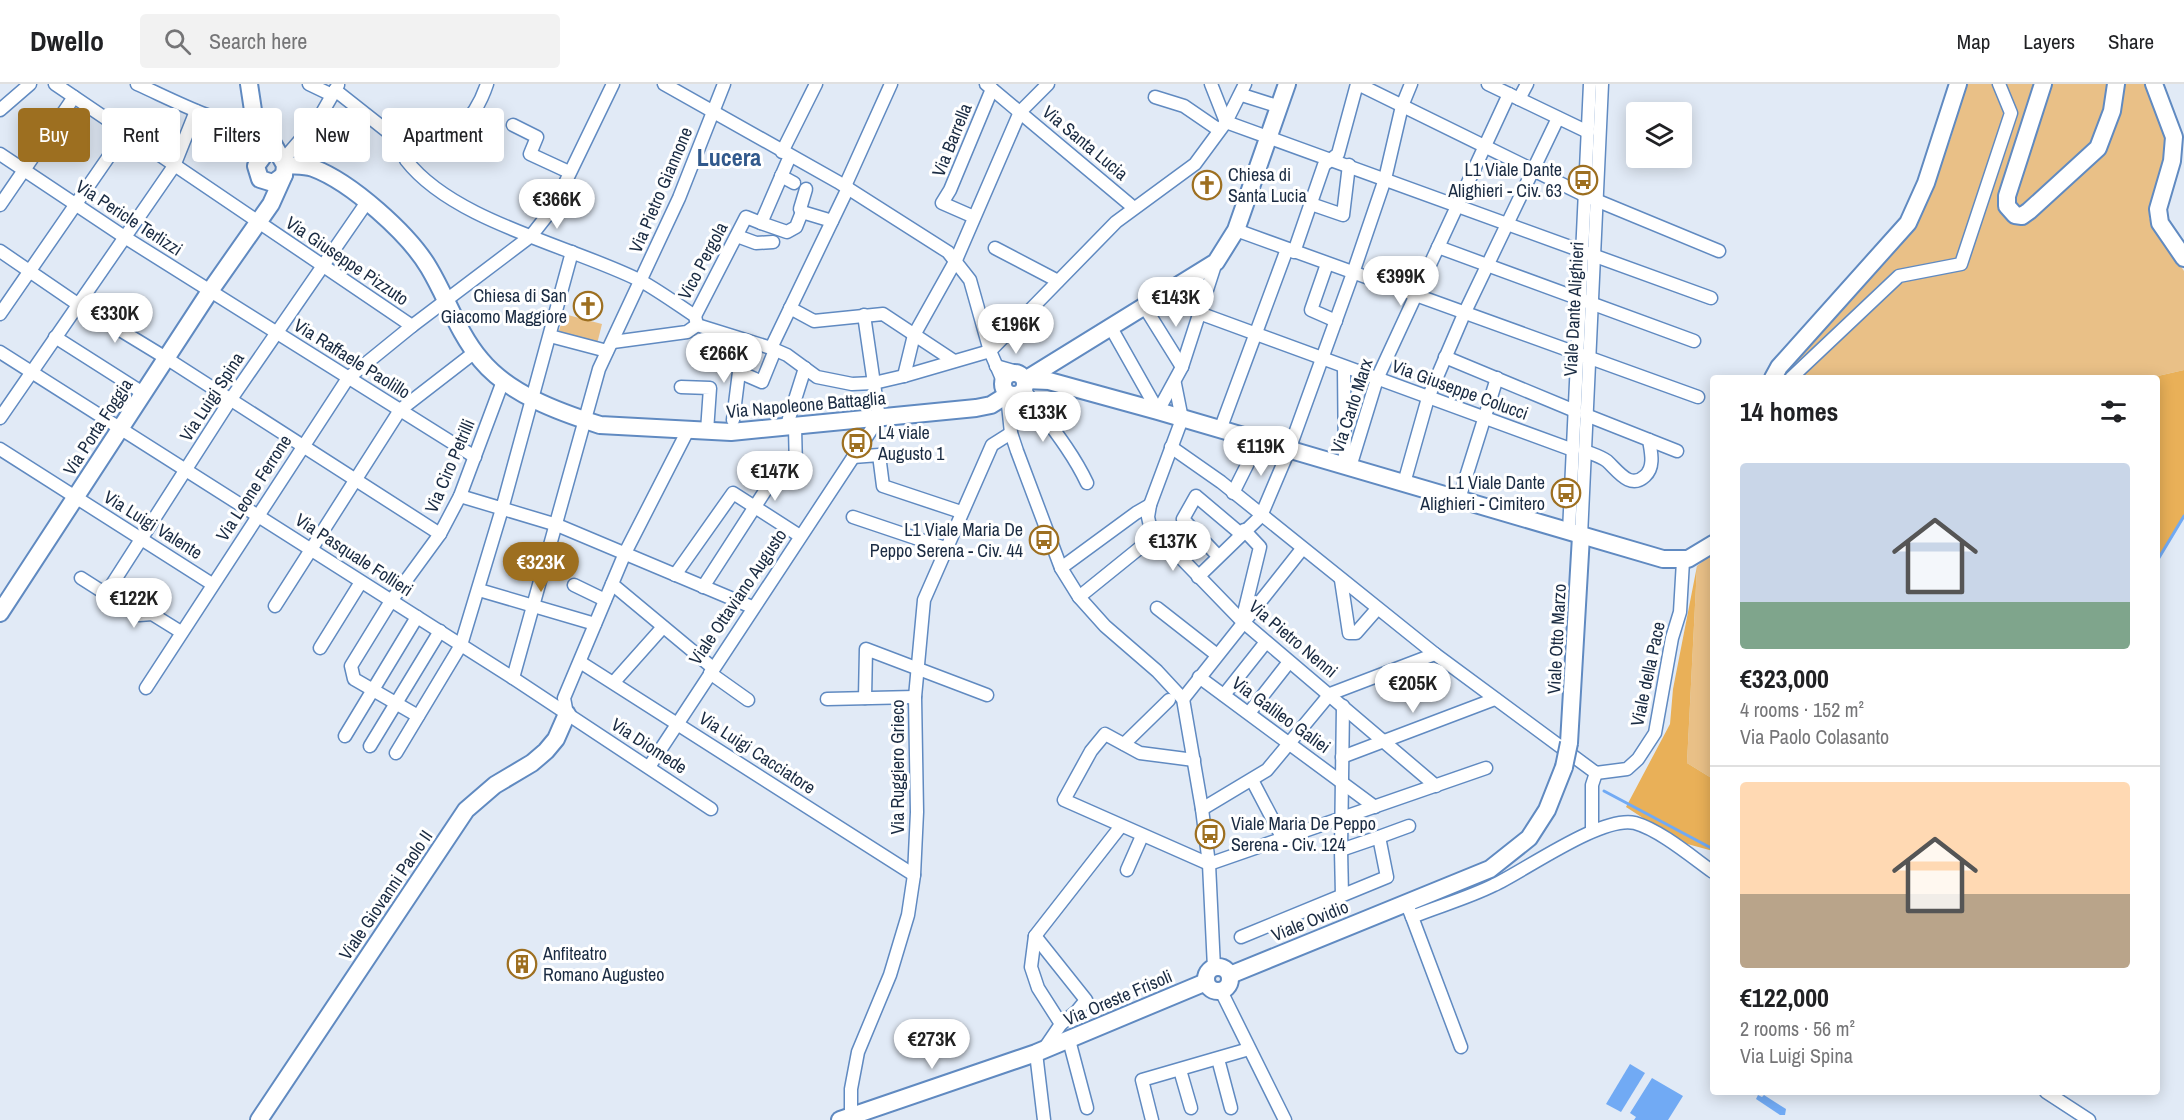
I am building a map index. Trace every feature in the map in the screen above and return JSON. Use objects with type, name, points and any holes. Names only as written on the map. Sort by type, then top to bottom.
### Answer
[{"type":"main road","points":[[249,84],[252,108]]},
{"type":"main road","points":[[1216,262],[1236,230],[1287,84]]},
{"type":"main road","points":[[1775,375],[1779,367],[1908,223],[1926,183],[1958,84]]},
{"type":"main road","points":[[2043,84],[2007,196],[2007,206],[2015,215],[2022,216],[2029,211],[2098,148],[2112,111],[2116,84]]},
{"type":"main road","points":[[2154,84],[2174,136],[2172,161],[2158,209],[2160,223],[2184,258]]},
{"type":"main road","points":[[270,153],[283,164],[273,183],[264,182],[258,169],[270,153]]},
{"type":"main road","points":[[258,162],[258,169],[271,204]]},
{"type":"main road","name":"Via Napoleone Battaglia","points":[[283,164],[312,168],[367,202],[415,245],[475,352],[503,381],[533,398],[600,425],[706,431],[790,427],[991,405],[1012,382],[1216,262]]},
{"type":"main road","name":"Via Porta Foggia","points":[[3,603],[210,291],[271,204],[283,164]]},
{"type":"main road","points":[[1012,382],[1049,381],[1663,559],[1683,561],[1698,555],[1710,546]]},
{"type":"main road","name":"Viale Otto Marzo","points":[[1409,909],[1490,869],[1529,838],[1539,824],[1564,767],[1569,743],[1575,534]]},
{"type":"main road","name":"Viale Giovanni Paolo II","points":[[259,1120],[466,810],[495,785],[546,751],[556,739],[567,714]]},
{"type":"main road","name":"Viale Ovidio","points":[[1217,975],[1409,909]]},
{"type":"main road","points":[[1217,975],[1212,990],[1221,991]]},
{"type":"main road","name":"Via Oreste Frisoli","points":[[1040,1051],[1217,975]]},
{"type":"main road","points":[[845,1118],[1040,1051]]},
{"type":"street","points":[[0,110],[30,84]]},
{"type":"street","name":"Via Giuseppe Pizzuto","points":[[55,84],[102,117]]},
{"type":"street","points":[[137,84],[192,109]]},
{"type":"street","points":[[309,84],[335,90],[382,127]]},
{"type":"street","points":[[479,108],[487,84]]},
{"type":"street","name":"Via Giuseppe Pizzuto","points":[[168,162],[412,326],[447,302],[531,236],[553,208],[613,84]]},
{"type":"street","points":[[664,84],[846,187],[948,252],[970,280],[990,351],[1064,448],[1076,460],[1087,483]]},
{"type":"street","name":"Via Pietro Giannone","points":[[513,678],[599,369],[679,198],[724,84]]},
{"type":"street","points":[[806,189],[800,209],[802,212],[796,227],[787,232],[761,223],[781,176],[786,154],[816,84]]},
{"type":"street","points":[[733,420],[739,372],[762,382],[790,308],[832,221],[891,84]]},
{"type":"street","points":[[901,377],[914,335],[956,260],[1020,112],[1048,84]]},
{"type":"street","points":[[1211,84],[1222,126]]},
{"type":"street","points":[[1220,430],[1256,334],[1311,204],[1324,165],[1338,154],[1357,84],[1592,198],[1719,252]]},
{"type":"street","points":[[1198,577],[1261,516],[1288,450],[1353,273],[1385,179],[1402,106],[1411,84]]},
{"type":"street","points":[[1488,84],[1588,132]]},
{"type":"street","name":"Via Carlo Marx","points":[[1348,467],[1377,379],[1456,206],[1485,145],[1514,96],[1527,84]]},
{"type":"street","name":"Viale Dante Alighieri","points":[[1590,84],[1588,132],[1592,198]]},
{"type":"street","name":"Viale Dante Alighieri","points":[[1575,534],[1592,198],[1602,84]]},
{"type":"street","points":[[1794,375],[1899,276],[1961,264],[2011,112],[1999,84]]},
{"type":"street","name":"Via Santa Lucia","points":[[989,87],[1134,208]]},
{"type":"street","name":"Via Barrella","points":[[974,217],[942,203],[950,190],[989,87]]},
{"type":"street","points":[[408,162],[460,204],[641,281],[696,321],[787,355],[817,377],[852,384],[874,383],[990,351],[1134,208],[1195,164],[1222,126],[1244,89],[1280,107]]},
{"type":"street","points":[[283,164],[319,118],[335,90]]},
{"type":"street","points":[[0,205],[74,97]]},
{"type":"street","points":[[1155,97],[1184,106],[1222,126],[1269,137],[1334,159],[1506,225],[1711,297]]},
{"type":"street","points":[[1404,483],[1428,398],[1445,357],[1558,118]]},
{"type":"street","points":[[0,418],[174,166],[192,121]]},
{"type":"street","points":[[513,125],[537,137],[530,154],[569,172]]},
{"type":"street","name":"Via Pericle Terlizzi","points":[[0,154],[210,291]]},
{"type":"street","points":[[0,314],[105,162]]},
{"type":"street","points":[[1311,204],[1343,215],[1349,165]]},
{"type":"street","points":[[781,176],[794,183]]},
{"type":"street","name":"Via Luigi Spina","points":[[139,605],[111,586],[187,471],[231,399],[367,202]]},
{"type":"street","points":[[802,212],[832,221]]},
{"type":"street","name":"Vico Pergola","points":[[696,321],[746,217],[761,223]]},
{"type":"street","points":[[1236,230],[1698,397]]},
{"type":"street","points":[[737,236],[756,243],[772,242]]},
{"type":"street","points":[[1438,247],[1694,341]]},
{"type":"street","points":[[995,248],[1058,281]]},
{"type":"street","points":[[0,251],[79,305],[231,399],[440,534]]},
{"type":"street","points":[[396,753],[461,645],[502,509],[572,252]]},
{"type":"street","points":[[1110,326],[1158,411],[1175,384],[1182,367],[1216,262]]},
{"type":"street","points":[[1327,264],[1311,310],[1335,321]]},
{"type":"street","name":"Via Raffaele Paolillo","points":[[210,291],[475,457]]},
{"type":"street","points":[[1144,306],[1182,367]]},
{"type":"street","points":[[790,308],[814,321],[883,314],[954,361]]},
{"type":"street","name":"Via Giuseppe Colucci","points":[[1199,313],[1428,398],[1606,460],[1619,474],[1631,482],[1640,481],[1648,473],[1651,466],[1649,440]]},
{"type":"street","points":[[864,315],[879,418]]},
{"type":"street","points":[[549,336],[610,346],[687,332],[696,321]]},
{"type":"street","name":"Via Leone Ferrone","points":[[146,688],[348,378],[412,326]]},
{"type":"street","points":[[55,337],[144,393]]},
{"type":"street","name":"Via Pasquale Follieri","points":[[0,352],[29,373],[120,428],[567,714]]},
{"type":"street","points":[[275,606],[400,410],[475,352]]},
{"type":"street","points":[[1445,357],[1677,450]]},
{"type":"street","points":[[1344,367],[1348,467]]},
{"type":"street","points":[[703,586],[778,471],[796,470],[790,427],[805,368]]},
{"type":"street","points":[[1459,499],[1497,378]]},
{"type":"street","name":"Via Ciro Petrilli","points":[[418,716],[354,679],[351,666],[391,601],[440,534],[460,496],[503,381]]},
{"type":"street","points":[[1012,382],[1009,417],[1011,433],[1061,568],[1079,597],[1105,626],[1157,671],[1183,699],[1209,864],[1217,975]]},
{"type":"street","points":[[1061,568],[1150,505],[1182,419],[1175,384]]},
{"type":"street","points":[[681,387],[710,388],[706,431]]},
{"type":"street","points":[[991,405],[1009,417]]},
{"type":"street","name":"Viale Ottaviano Augusto","points":[[649,767],[752,607],[879,418]]},
{"type":"street","points":[[567,714],[564,698],[625,553],[688,430]]},
{"type":"street","name":"Via Ruggiero Grieco","points":[[845,1118],[858,1052],[890,975],[908,915],[914,875],[917,812],[915,697],[924,600],[992,445],[1011,433]]},
{"type":"street","points":[[1233,493],[1259,441]]},
{"type":"street","points":[[1171,447],[1233,493],[1435,654],[1596,773],[1592,785],[1592,831]]},
{"type":"street","name":"Via Luigi Valente","points":[[0,449],[212,584]]},
{"type":"street","points":[[853,457],[879,456],[883,486],[961,512]]},
{"type":"street","points":[[675,575],[733,493],[800,536]]},
{"type":"street","points":[[460,496],[557,525],[752,607]]},
{"type":"street","points":[[1218,556],[1183,519],[1196,496],[1260,547],[1242,621]]},
{"type":"street","name":"Via Pietro Nenni","points":[[1150,505],[1148,521],[1157,534],[1242,621],[1386,741],[1436,786]]},
{"type":"street","points":[[853,517],[945,548]]},
{"type":"street","points":[[1079,597],[1157,534]]},
{"type":"street","points":[[1183,699],[1242,621],[1302,549]]},
{"type":"street","name":"Viale della Pace","points":[[1596,773],[1627,769],[1638,759],[1655,733],[1672,638],[1680,612],[1683,561]]},
{"type":"street","points":[[81,578],[139,615],[152,614],[181,632]]},
{"type":"street","points":[[1341,580],[1349,633],[1356,633],[1377,609]]},
{"type":"street","points":[[320,648],[362,582]]},
{"type":"street","points":[[612,584],[748,700]]},
{"type":"street","points":[[574,585],[605,600]]},
{"type":"street","points":[[478,590],[595,624]]},
{"type":"street","points":[[1157,608],[1217,655]]},
{"type":"street","points":[[345,736],[417,617]]},
{"type":"street","points":[[614,682],[663,627]]},
{"type":"street","points":[[370,746],[440,631]]},
{"type":"street","points":[[1224,695],[1266,642]]},
{"type":"street","points":[[865,698],[866,649],[987,695]]},
{"type":"street","points":[[1202,809],[1267,770],[1330,694],[1435,654]]},
{"type":"street","name":"Via Luigi Cacciatore","points":[[580,662],[914,875]]},
{"type":"street","points":[[1248,713],[1289,662]]},
{"type":"street","name":"Via Galileo Galiei","points":[[1199,677],[1375,807]]},
{"type":"street","points":[[827,699],[915,697]]},
{"type":"street","points":[[1342,757],[1495,699]]},
{"type":"street","points":[[1124,744],[1169,700]]},
{"type":"street","points":[[1341,896],[1343,705]]},
{"type":"street","name":"Via Diomede","points":[[567,714],[711,809]]},
{"type":"street","points":[[1194,760],[1140,753],[1105,734],[1082,766],[1064,800],[1209,864],[1486,768]]},
{"type":"street","points":[[1252,780],[1282,839]]},
{"type":"street","points":[[1461,1047],[1409,909],[1493,886],[1592,831],[1617,823],[1635,824],[1664,839],[1710,870]]},
{"type":"street","points":[[1035,936],[1121,826]]},
{"type":"street","points":[[1341,850],[1409,826]]},
{"type":"street","points":[[1126,870],[1142,836]]},
{"type":"street","points":[[1241,937],[1387,877],[1378,837]]},
{"type":"street","name":"Via Oreste Frisoli","points":[[1035,936],[1031,966],[1038,988],[1060,1024]]},
{"type":"street","name":"Via Oreste Frisoli","points":[[1035,936],[1086,1000],[1077,1011],[1060,1024],[1040,1051]]},
{"type":"street","points":[[1221,991],[1286,1120]]},
{"type":"street","points":[[1069,1040],[1087,1108]]},
{"type":"street","points":[[1152,1120],[1142,1080],[1249,1049]]},
{"type":"street","points":[[1040,1051],[1044,1120]]},
{"type":"street","points":[[1218,1059],[1231,1108]]},
{"type":"street","points":[[1180,1070],[1191,1108]]},
{"type":"street","points":[[2051,1095],[2089,1120]]},
{"type":"shaded area","points":[[1965,84],[2147,84],[2167,140],[2167,157],[2152,196],[2149,218],[2184,271],[2184,370],[2160,375],[1782,375],[1784,370],[1885,258],[1915,230],[1951,138]]},
{"type":"shaded area","points":[[564,314],[602,324],[597,344],[558,334]]},
{"type":"shaded area","points":[[2184,370],[2184,516],[2160,556],[2160,375]]},
{"type":"shaded area","points":[[1710,555],[1710,777],[1687,763],[1697,566]]},
{"type":"shaded area","points":[[1697,566],[1687,763],[1710,777],[1710,850],[1680,842],[1626,807],[1670,724],[1673,689]]},
{"type":"water","points":[[1630,1064],[1645,1073],[1621,1112],[1606,1104]]},
{"type":"water","points":[[1652,1078],[1683,1096],[1668,1120],[1634,1120],[1636,1117],[1630,1113]]},
{"type":"water","points":[[1758,1095],[1762,1097],[1764,1095],[1786,1109],[1785,1115],[1780,1115],[1756,1099]]},
{"type":"waterway","points":[[2160,556],[2184,516]]},
{"type":"waterway","points":[[1604,791],[1710,847]]},
{"type":"place","name":"L1 Viale Dante Alighieri - Civ. 63","points":[[1583,180]]},
{"type":"place","name":"Chiesa di Santa Lucia","points":[[1207,185]]},
{"type":"place","name":"Chiesa di San Giacomo Maggiore","points":[[588,306]]},
{"type":"place","name":"L4 viale Augusto 1","points":[[857,443]]},
{"type":"place","name":"L1 Viale Dante Alighieri - Cimitero","points":[[1566,493]]},
{"type":"place","name":"L1 Viale Maria De Peppo Serena - Civ. 44","points":[[1044,540]]},
{"type":"place","name":"Viale Maria De Peppo Serena - Civ. 124","points":[[1210,834]]},
{"type":"place","name":"Anfiteatro Romano Augusteo","points":[[522,964]]},
{"type":"district","name":"Lucera","points":[[729,158]]}]
